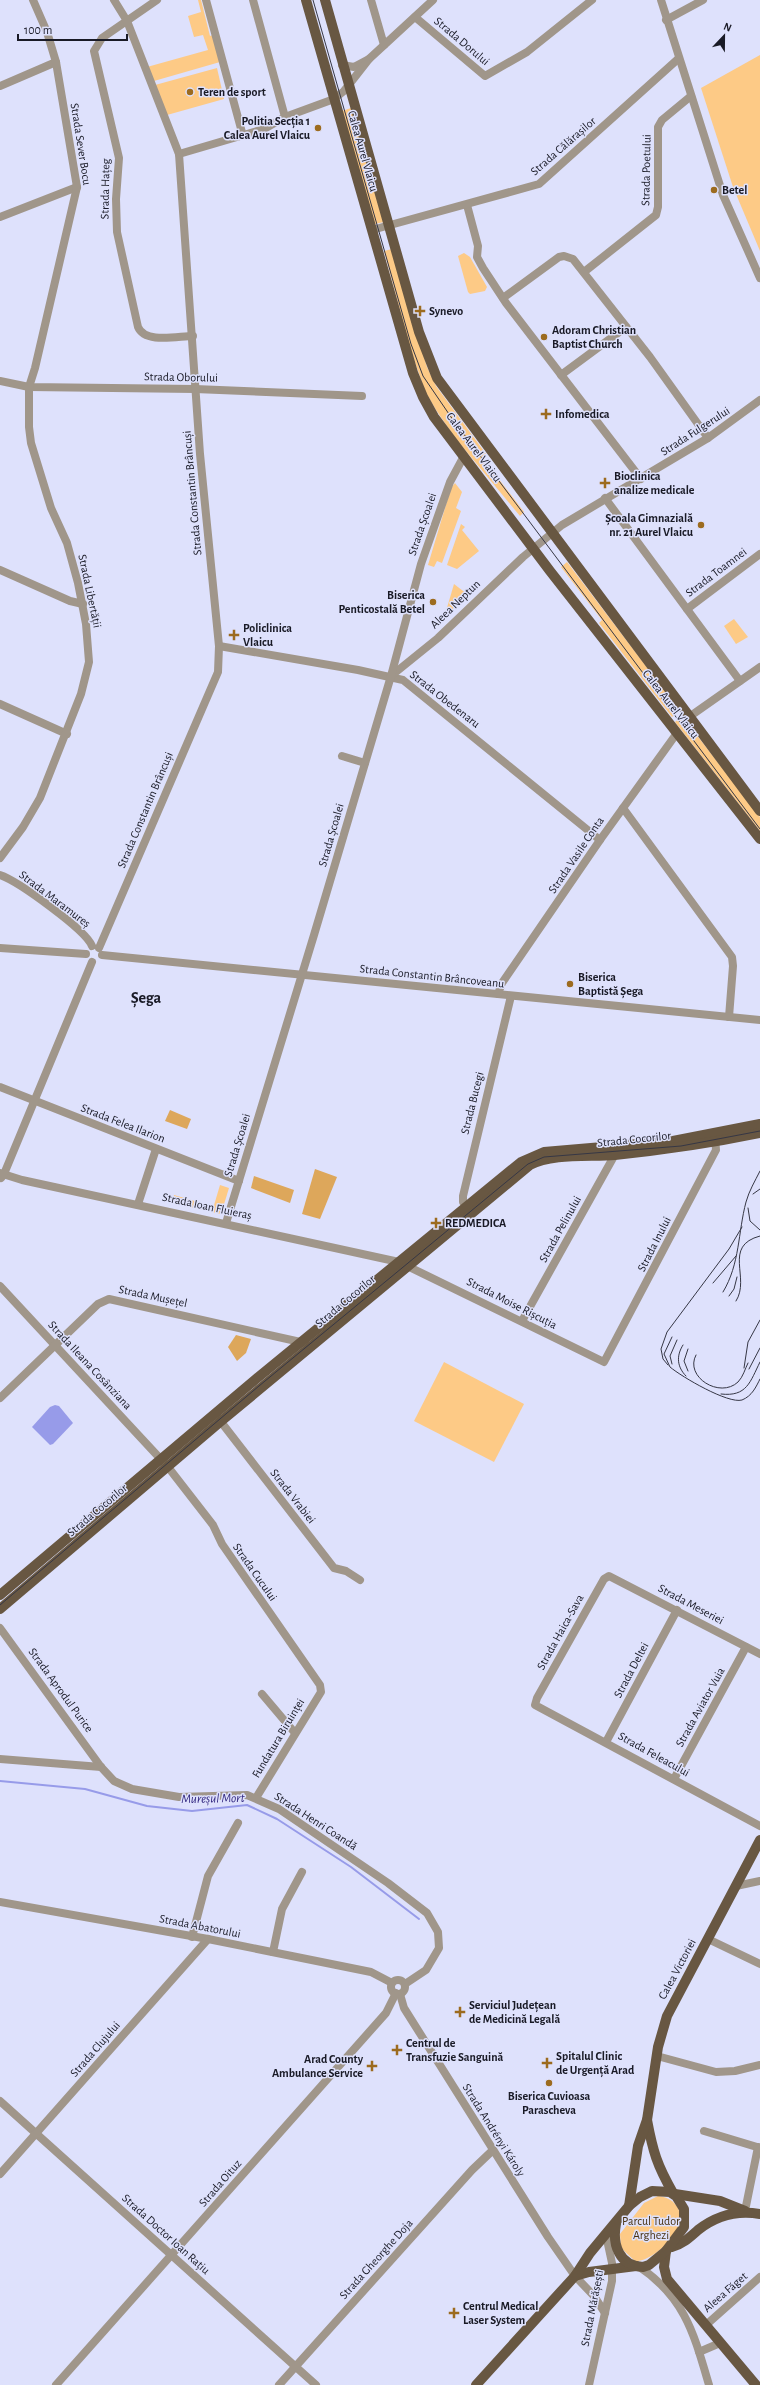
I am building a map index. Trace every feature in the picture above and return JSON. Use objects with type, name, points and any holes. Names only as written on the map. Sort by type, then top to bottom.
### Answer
[{"type":"main road","name":"Calea Aurel Vlaicu","points":[[306,0],[417,384],[434,416],[533,548],[760,839]]},
{"type":"main road","name":"Calea Aurel Vlaicu","points":[[324,0],[419,332],[437,378],[551,533],[638,647],[688,717],[760,811]]},
{"type":"main road","name":"Strada Cocorilor","points":[[715,1138],[760,1124]]},
{"type":"main road","name":"Strada Cocorilor","points":[[218,1418],[313,1345],[404,1264],[469,1209],[526,1167],[546,1159],[715,1138],[760,1134]]},
{"type":"main road","name":"Strada Cocorilor","points":[[0,1609],[218,1418],[302,1342],[404,1264]]},
{"type":"main road","name":"Strada Cocorilor","points":[[0,1595],[165,1463]]},
{"type":"main road","name":"Calea Victoriei","points":[[629,2206],[638,2146],[647,2120],[657,2056],[667,2016],[760,1840]]},
{"type":"main road","name":"Calea Victoriei","points":[[647,2120],[650,2144],[657,2164],[674,2194]]},
{"type":"main road","points":[[476,2385],[575,2276],[590,2254],[616,2224],[629,2206],[640,2197],[652,2191],[661,2190],[674,2194],[720,2201],[745,2211],[760,2214]]},
{"type":"main road","points":[[575,2276],[613,2269],[649,2265],[668,2249],[683,2231],[685,2223],[684,2209],[674,2194]]},
{"type":"main road","points":[[668,2249],[682,2243],[704,2225],[721,2216],[745,2211]]},
{"type":"main road","points":[[616,2224],[614,2235],[616,2248],[621,2256],[637,2266]]},
{"type":"main road","points":[[668,2249],[664,2267],[667,2279],[756,2385]]},
{"type":"street","name":"Strada Sever Bocu","points":[[29,387],[39,354],[77,187],[56,62],[47,32],[33,0]]},
{"type":"street","name":"Strada Constantin Brâncuși","points":[[86,954],[88,949],[98,950],[218,672],[219,646],[196,389],[179,154],[127,21],[114,0]]},
{"type":"street","name":"Strada Hațeg","points":[[157,0],[98,42],[94,51],[119,158],[116,199],[121,254],[138,327],[142,334],[150,337],[193,336]]},
{"type":"street","points":[[206,0],[243,136]]},
{"type":"street","points":[[253,0],[285,117]]},
{"type":"street","points":[[371,0],[384,45]]},
{"type":"street","points":[[179,154],[268,128],[285,117],[334,100],[348,86],[369,59],[432,0]]},
{"type":"street","name":"Strada Dorului","points":[[415,17],[485,76],[527,52],[592,0]]},
{"type":"street","points":[[662,0],[666,20],[678,59],[727,207],[760,278]]},
{"type":"street","points":[[666,20],[703,0]]},
{"type":"street","points":[[342,65],[354,67],[369,59]]},
{"type":"street","name":"Strada Călărașilor","points":[[372,230],[540,184],[678,59]]},
{"type":"street","points":[[0,86],[56,62]]},
{"type":"street","name":"Strada Poetului","points":[[584,272],[656,215],[658,207],[658,127],[662,120],[691,96]]},
{"type":"street","points":[[0,217],[77,187]]},
{"type":"street","points":[[467,205],[478,246],[477,257],[503,298],[641,479]]},
{"type":"street","points":[[503,298],[559,257],[564,256],[573,259],[626,327],[708,438]]},
{"type":"street","points":[[561,374],[626,327]]},
{"type":"street","name":"Strada Oborului","points":[[0,381],[29,387],[196,389],[362,396]]},
{"type":"street","name":"Strada Libertății","points":[[0,858],[35,809],[67,734],[87,672],[89,652],[83,604],[71,557],[49,501],[31,443],[28,421],[29,387]]},
{"type":"street","name":"Strada Fulgerului","points":[[551,533],[605,498],[641,479],[708,438],[760,400]]},
{"type":"street","name":"Strada Școalei","points":[[226,1223],[391,676],[433,528],[450,482],[464,456]]},
{"type":"street","points":[[605,498],[740,681]]},
{"type":"street","name":"Aleea Neptun","points":[[391,676],[438,638],[533,548],[551,533]]},
{"type":"street","name":"Strada Toamnei","points":[[688,609],[760,554]]},
{"type":"street","points":[[0,570],[70,601],[83,604]]},
{"type":"street","name":"Strada Obedenaru","points":[[219,646],[391,676],[403,680],[600,840]]},
{"type":"street","points":[[688,717],[760,667]]},
{"type":"street","points":[[0,704],[67,734]]},
{"type":"street","name":"Strada Vasile Conta","points":[[498,994],[502,983],[600,840],[677,733]]},
{"type":"street","points":[[342,756],[365,763]]},
{"type":"street","points":[[623,808],[732,957],[733,966],[729,1017]]},
{"type":"street","name":"Strada Maramureș","points":[[0,875],[14,881],[34,895],[85,936],[98,950]]},
{"type":"street","points":[[0,948],[86,954],[88,959],[92,962]]},
{"type":"street","points":[[92,962],[98,961],[98,950]]},
{"type":"street","name":"Strada Constantin Brâncoveanu","points":[[98,950],[301,976],[760,1020]]},
{"type":"street","points":[[1,1175],[34,1102],[92,962]]},
{"type":"street","name":"Strada Bucegi","points":[[469,1209],[463,1202],[462,1196],[511,996]]},
{"type":"street","name":"Strada Felea Ilarion","points":[[0,1088],[239,1181]]},
{"type":"street","name":"Strada Inului","points":[[604,1362],[716,1150],[715,1138]]},
{"type":"street","points":[[138,1204],[156,1149]]},
{"type":"street","name":"Strada Pelinului","points":[[522,1321],[613,1151]]},
{"type":"street","name":"Strada Ioan Fluieraș","points":[[1,1175],[226,1223],[404,1264]]},
{"type":"street","name":"Strada Moise Rișcuția","points":[[404,1264],[604,1362]]},
{"type":"street","name":"Strada Ileana Cosânziana","points":[[0,1286],[165,1463]]},
{"type":"street","name":"Strada Mușețel","points":[[0,1398],[98,1304],[109,1299],[313,1345]]},
{"type":"street","name":"Strada Vrabiei","points":[[218,1418],[334,1568],[346,1571],[360,1580]]},
{"type":"street","name":"Strada Cucului","points":[[165,1463],[213,1525],[222,1544],[320,1685],[321,1692]]},
{"type":"street","name":"Strada Meseriei","points":[[612,1577],[760,1654]]},
{"type":"street","name":"Strada Haica-Sava","points":[[535,1705],[537,1698],[604,1579],[612,1577]]},
{"type":"street","name":"Strada Deltei","points":[[606,1742],[677,1610]]},
{"type":"street","name":"Strada Aprodul Purice","points":[[0,1628],[101,1767]]},
{"type":"street","name":"Strada Aviator Vuia","points":[[674,1779],[746,1647]]},
{"type":"street","name":"Fundatura Biruinței","points":[[256,1798],[321,1692]]},
{"type":"street","points":[[262,1694],[295,1733]]},
{"type":"street","name":"Strada Feleacului","points":[[535,1705],[760,1826]]},
{"type":"street","points":[[0,1759],[101,1767]]},
{"type":"street","name":"Strada Henri Coandă","points":[[101,1767],[120,1784],[159,1795],[197,1797],[240,1794],[256,1798],[286,1813],[388,1883],[427,1913],[438,1932],[439,1948],[426,1970],[405,1984]]},
{"type":"street","points":[[192,1937],[208,1876],[238,1823]]},
{"type":"street","points":[[273,1952],[282,1909],[302,1872]]},
{"type":"street","points":[[736,1886],[760,1881]]},
{"type":"street","name":"Strada Abatorului","points":[[0,1902],[208,1939],[371,1972],[392,1983]]},
{"type":"street","name":"Strada Clujului","points":[[0,2174],[208,1939]]},
{"type":"street","points":[[708,1939],[760,1964]]},
{"type":"street","points":[[398,1980],[405,1984],[405,1989],[398,1993],[391,1988],[392,1983],[398,1980]]},
{"type":"street","name":"Strada Andrényi Károly","points":[[398,1993],[404,2008],[493,2150],[575,2276],[594,2296],[605,2313]]},
{"type":"street","name":"Strada Oituz","points":[[56,2385],[386,2013],[398,1993]]},
{"type":"street","points":[[657,2056],[716,2072],[735,2071],[760,2064]]},
{"type":"street","name":"Strada Doctor Ioan Rațiu","points":[[0,2101],[316,2385]]},
{"type":"street","points":[[704,2131],[759,2147],[745,2211]]},
{"type":"street","name":"Strada Gheorghe Doja","points":[[279,2385],[472,2170],[493,2150]]},
{"type":"street","name":"Strada Mărășești","points":[[589,2385],[613,2269],[606,2235]]},
{"type":"street","points":[[637,2266],[658,2282],[686,2317],[709,2385]]},
{"type":"street","name":"Aleea Făget","points":[[706,2325],[760,2277]]},
{"type":"street","points":[[699,2352],[720,2342]]},
{"type":"green space","points":[[198,0],[201,0],[210,36],[213,35],[220,62],[154,81],[147,67],[208,50],[203,35],[194,37],[188,16],[201,12]]},
{"type":"green space","points":[[760,55],[760,251],[733,187],[701,88]]},
{"type":"green space","name":"Teren de sport","points":[[217,68],[224,99],[167,115],[155,85]]},
{"type":"green space","points":[[351,108],[384,222],[375,224],[342,111]]},
{"type":"green space","points":[[392,249],[427,367],[436,386],[486,454],[482,457],[524,512],[520,516],[456,439],[425,391],[411,351],[384,251]]},
{"type":"green space","points":[[464,253],[470,257],[487,287],[485,291],[470,294],[468,292],[458,256]]},
{"type":"green space","points":[[455,483],[462,492],[456,508],[461,511],[442,563],[437,561],[434,567],[428,565],[451,488]]},
{"type":"green space","points":[[461,524],[465,527],[462,530],[479,551],[457,569],[447,565]]},
{"type":"green space","points":[[567,562],[680,711],[672,717],[599,623],[602,620],[561,567]]},
{"type":"green space","points":[[454,584],[467,594],[444,618]]},
{"type":"green space","points":[[734,619],[748,637],[736,644],[724,626]]},
{"type":"green space","points":[[682,716],[760,817],[760,831],[675,722]]},
{"type":"green space","points":[[220,1185],[229,1188],[221,1214],[212,1212]]},
{"type":"green space","points":[[174,1195],[205,1204],[204,1210],[173,1203]]},
{"type":"green space","points":[[444,1362],[524,1404],[494,1462],[414,1421]]},
{"type":"green space","name":"Parcul Tudor Arghezi","points":[[658,2196],[672,2201],[676,2205],[680,2213],[680,2224],[669,2242],[655,2254],[641,2261],[635,2261],[621,2248],[620,2234],[644,2203]]},
{"type":"shaded area","points":[[170,1110],[191,1119],[187,1129],[165,1121]]},
{"type":"shaded area","points":[[315,1169],[337,1177],[320,1219],[302,1214]]},
{"type":"shaded area","points":[[254,1176],[294,1190],[290,1203],[251,1188]]},
{"type":"shaded area","points":[[236,1335],[251,1339],[246,1353],[237,1361],[228,1347]]},
{"type":"water","points":[[55,1405],[59,1406],[73,1423],[53,1444],[50,1445],[32,1427],[50,1407]]},
{"type":"waterway","name":"Mureșul Mort","points":[[0,1781],[85,1789],[147,1806],[192,1811],[247,1805],[277,1819],[351,1867],[419,1919]]},
{"type":"tram line","points":[[313,0],[411,344],[423,376],[451,417],[760,829]]},
{"type":"tram line","points":[[0,1605],[259,1386],[528,1164],[544,1157],[681,1146],[760,1131]]},
{"type":"tram line","points":[[723,1292],[729,1281],[736,1259],[746,1202],[750,1190],[760,1171]]},
{"type":"tram line","points":[[753,1194],[760,1189]]},
{"type":"tram line","points":[[748,1208],[750,1221],[760,1230]]},
{"type":"tram line","points":[[668,1365],[663,1359],[661,1349],[667,1332],[729,1249],[742,1227]]},
{"type":"tram line","points":[[736,1301],[740,1292],[741,1283],[739,1264],[742,1247],[749,1241],[760,1236]]},
{"type":"tram line","points":[[713,1283],[736,1256]]},
{"type":"tram line","points":[[729,1296],[734,1289],[737,1277]]},
{"type":"tram line","points":[[744,1368],[748,1342],[760,1320]]},
{"type":"tram line","points":[[672,1337],[664,1354],[670,1367],[705,1389],[727,1398],[742,1400],[751,1394],[760,1379]]},
{"type":"tram line","points":[[672,1364],[670,1356],[677,1340]]},
{"type":"tram line","points":[[683,1345],[679,1353],[678,1361],[683,1373],[686,1376]]},
{"type":"tram line","points":[[749,1369],[760,1348]]},
{"type":"tram line","points":[[688,1349],[684,1361],[688,1371]]},
{"type":"tram line","points":[[696,1355],[694,1363],[695,1371],[699,1378],[714,1387],[731,1387],[738,1382],[743,1375],[748,1363]]},
{"type":"tram line","points":[[721,1394],[737,1393],[746,1387],[760,1362]]},
{"type":"place","name":"Teren de sport","points":[[190,92]]},
{"type":"place","name":"Politia Secția 1 Calea Aurel Vlaicu","points":[[318,128]]},
{"type":"place","name":"Betel","points":[[714,190]]},
{"type":"place","name":"Synevo","points":[[420,311]]},
{"type":"place","name":"Adoram Christian Baptist Church","points":[[544,337]]},
{"type":"place","name":"Infomedica","points":[[546,414]]},
{"type":"place","name":"Bioclinica analize medicale","points":[[605,483]]},
{"type":"place","name":"Școala Gimnazială nr. 21 Aurel Vlaicu","points":[[701,525]]},
{"type":"place","name":"Biserica Penticostală Betel","points":[[433,602]]},
{"type":"place","name":"Policlinica Vlaicu","points":[[234,635]]},
{"type":"place","name":"Biserica Baptistă Șega","points":[[570,984]]},
{"type":"place","name":"REDMEDICA","points":[[436,1223]]},
{"type":"place","name":"Serviciul Județean de Medicină Legală","points":[[460,2012]]},
{"type":"place","name":"Centrul de Transfuzie Sanguină","points":[[397,2050]]},
{"type":"place","name":"Spitalul Clinic de Urgență Arad","points":[[547,2063]]},
{"type":"place","name":"Arad County Ambulance Service","points":[[372,2066]]},
{"type":"place","name":"Biserica Cuvioasa Parascheva","points":[[549,2083]]},
{"type":"place","name":"Centrul Medical Laser System","points":[[454,2313]]},
{"type":"district","name":"Șega","points":[[146,998]]}]
